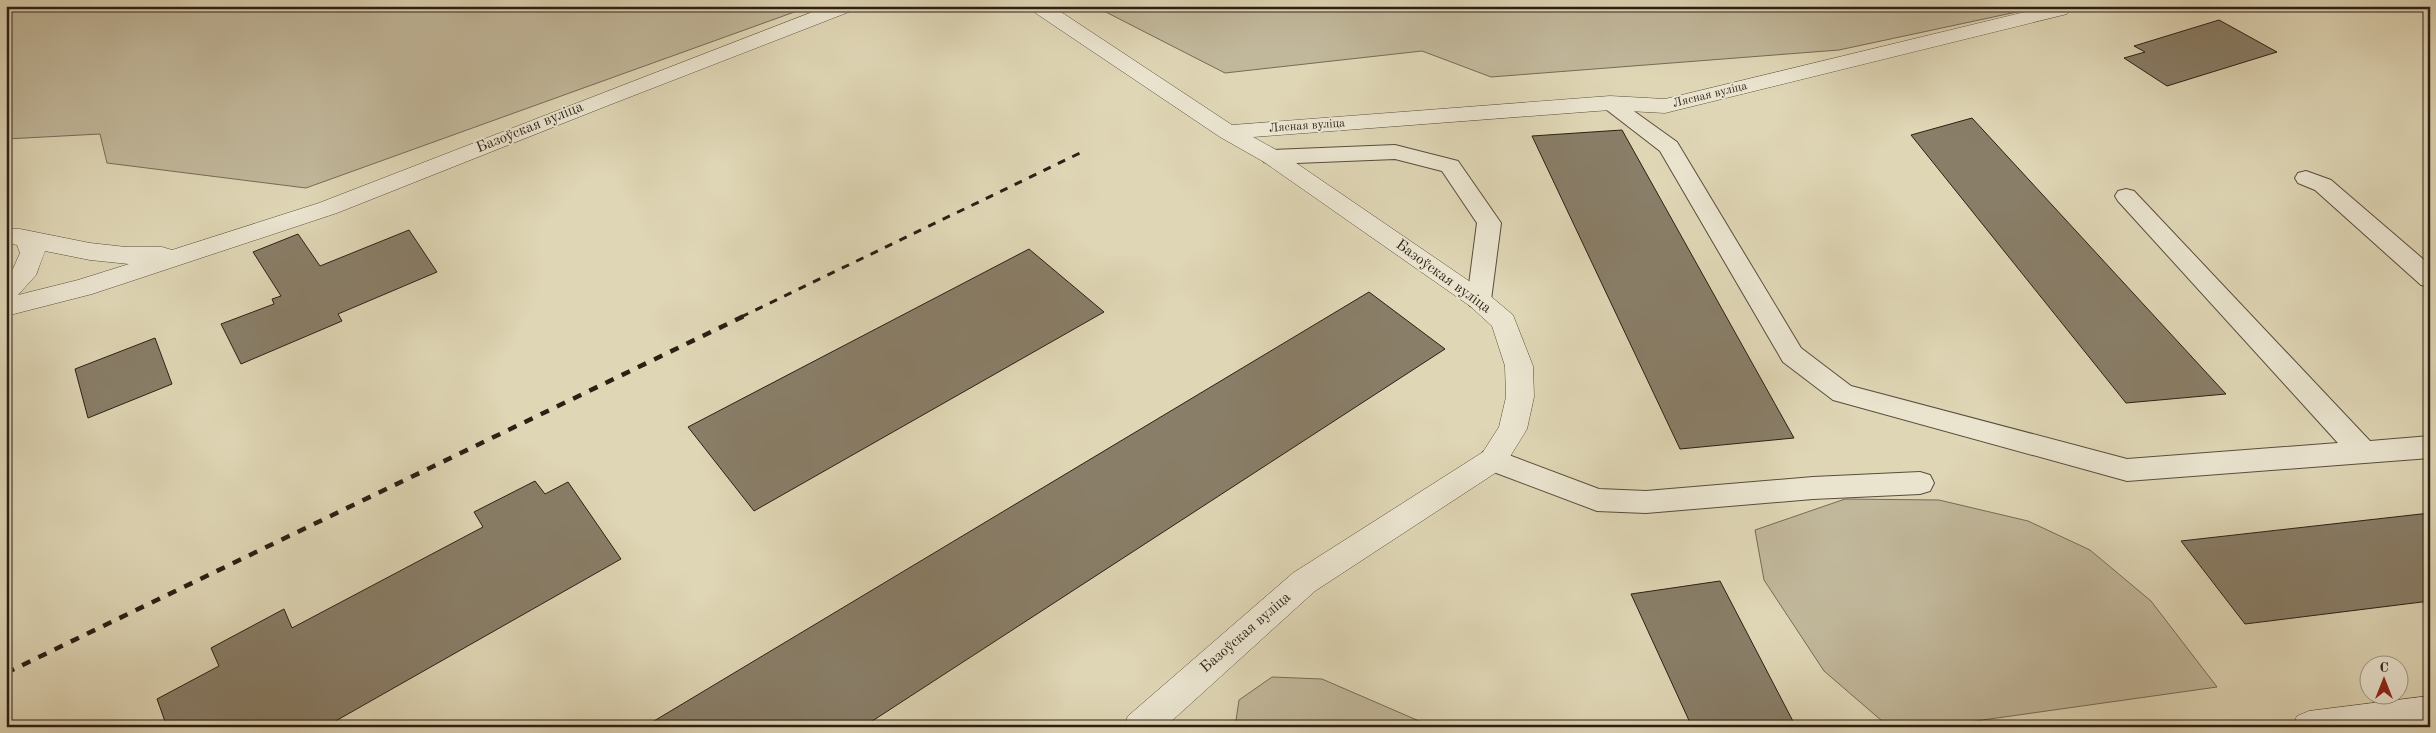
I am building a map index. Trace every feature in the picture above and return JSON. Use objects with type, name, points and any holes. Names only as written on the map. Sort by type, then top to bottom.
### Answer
[{"type":"street","name":"Базоўская вуліца","points":[[213,247],[328,208],[596,102],[847,6]]},
{"type":"street","name":"Базоўская вуліца","points":[[1038,6],[1228,132],[1272,157],[1480,300],[1504,322],[1519,366],[1520,397],[1513,429],[1493,460],[1304,582],[1140,727]]},
{"type":"street","name":"Лясная вуліца","points":[[1228,132],[1610,102],[1665,106],[2060,10],[2062,6]]},
{"type":"street","points":[[13,236],[82,252],[127,256],[179,254],[213,247]]},
{"type":"street","points":[[6,292],[23,275],[33,253],[27,240],[13,236]]},
{"type":"street","points":[[6,307],[84,288],[213,247]]},
{"type":"street","points":[[2309,727],[2430,711]]},
{"type":"lane","points":[[1610,102],[1669,147],[1792,355],[1842,393],[2127,470],[2430,447]]},
{"type":"lane","points":[[1272,157],[1395,152],[1450,166],[1490,223],[1480,300]]},
{"type":"lane","points":[[2306,178],[2324,185],[2430,279]]},
{"type":"lane","points":[[2126,196],[2364,453]]},
{"type":"lane","points":[[1493,460],[1597,500],[1646,502],[1813,488],[1920,483]]},
{"type":"shaded area","points":[[6,6],[811,6],[306,188],[107,163],[100,134],[6,139]]},
{"type":"shaded area","points":[[1094,6],[2040,7],[1839,50],[1491,77],[1422,51],[1225,73]]},
{"type":"shaded area","points":[[1845,499],[1939,500],[2028,521],[2090,550],[2151,601],[2217,687],[1933,727],[1889,727],[1824,671],[1764,580],[1755,530]]},
{"type":"shaded area","points":[[1272,677],[1322,679],[1433,727],[1235,727],[1239,700]]},
{"type":"building","points":[[2219,20],[2277,52],[2167,86],[2124,58],[2145,52],[2134,46]]},
{"type":"building","points":[[1972,118],[2226,394],[2126,403],[1911,135]]},
{"type":"building","points":[[1622,130],[1794,438],[1680,449],[1532,136]]},
{"type":"building","points":[[409,230],[437,272],[338,314],[342,321],[241,364],[221,324],[274,304],[272,299],[281,296],[253,252],[298,234],[320,266]]},
{"type":"building","points":[[1029,249],[1104,312],[754,511],[688,427]]},
{"type":"building","points":[[1369,292],[1445,349],[863,727],[644,727]]},
{"type":"building","points":[[155,338],[172,384],[88,418],[75,369]]},
{"type":"building","points":[[535,481],[545,494],[568,482],[621,559],[325,727],[167,727],[157,699],[219,666],[211,648],[284,609],[292,628],[483,527],[474,512]]},
{"type":"building","points":[[2430,513],[2430,601],[2245,624],[2181,541]]},
{"type":"building","points":[[1720,581],[1796,727],[1692,727],[1631,594]]},
{"type":"railway","points":[[741,317],[1080,153]]},
{"type":"railway","points":[[6,673],[744,316]]}]
